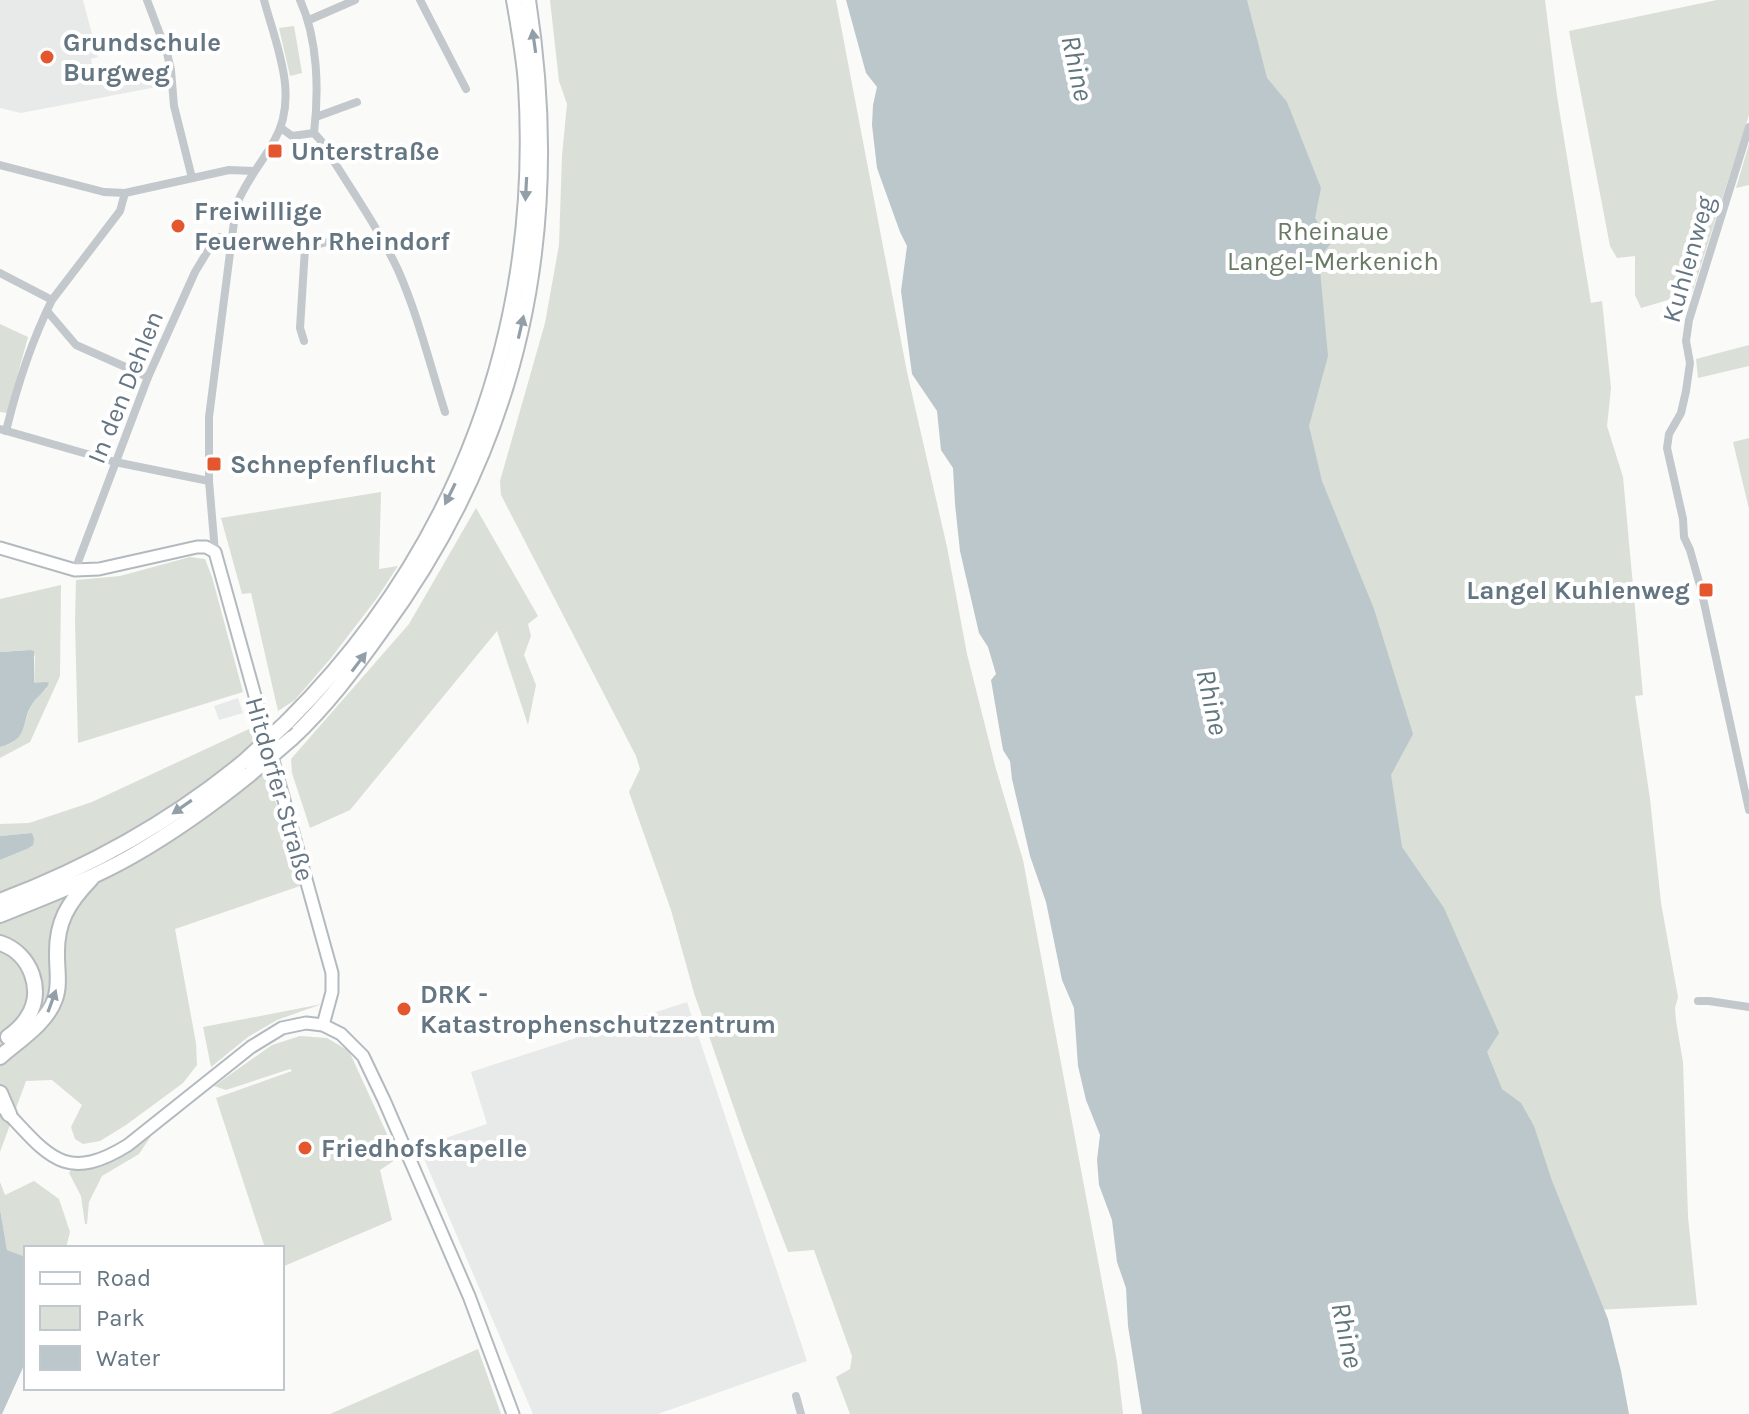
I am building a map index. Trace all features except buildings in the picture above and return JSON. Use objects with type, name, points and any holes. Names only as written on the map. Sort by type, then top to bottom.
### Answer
[{"type":"highway","points":[[0,915],[131,857],[230,790],[330,677],[376,618],[413,562],[468,454],[496,375],[516,289],[526,196],[528,142],[525,81],[514,0]]},
{"type":"highway","points":[[0,901],[71,872],[136,837],[292,738],[349,675],[406,598],[436,550],[474,474],[502,399],[530,287],[541,181],[536,53],[528,0]]},
{"type":"highway","points":[[0,1057],[47,1015],[56,997],[60,924],[72,901],[95,875]]},
{"type":"highway","points":[[0,943],[18,953],[29,965],[35,989],[28,1018],[0,1044]]},
{"type":"highway","points":[[0,1093],[4,1109]]},
{"type":"street","points":[[147,0],[167,53],[174,106],[192,178]]},
{"type":"street","points":[[264,0],[286,86],[281,128],[292,136],[314,133]]},
{"type":"street","points":[[300,0],[313,39],[314,133],[380,236],[398,271],[445,412]]},
{"type":"street","points":[[309,20],[355,0]]},
{"type":"street","points":[[420,0],[466,89]]},
{"type":"street","points":[[316,117],[357,102]]},
{"type":"street","name":"Kuhlenweg","points":[[1749,127],[1686,332],[1690,363],[1686,391],[1681,413],[1669,434],[1667,448],[1684,537],[1704,603],[1749,810]]},
{"type":"street","name":"Hitdorfer Straße","points":[[281,128],[236,206],[209,417],[209,481],[215,552],[332,973],[332,992],[323,1025]]},
{"type":"street","points":[[0,165],[104,192],[125,193],[229,170],[254,171]]},
{"type":"street","points":[[125,193],[120,211],[52,300],[34,338],[3,430],[115,462],[209,481]]},
{"type":"street","points":[[281,245],[305,248],[327,242],[358,245],[380,236]]},
{"type":"street","name":"In den Dehlen","points":[[75,570],[148,377],[195,272],[215,239],[232,238]]},
{"type":"street","points":[[304,341],[300,328],[305,248]]},
{"type":"street","points":[[0,273],[52,300]]},
{"type":"street","points":[[47,311],[76,345],[148,377]]},
{"type":"street","points":[[0,548],[75,570],[99,569],[197,547],[206,547],[215,552]]},
{"type":"street","points":[[1698,1001],[1749,1007]]},
{"type":"street","points":[[4,1109],[33,1141],[55,1158],[74,1163],[96,1161],[128,1145],[251,1047],[282,1028],[306,1023],[323,1025],[341,1034],[363,1056],[372,1075],[469,1296],[513,1414]]},
{"type":"street","points":[[796,1396],[801,1414]]},
{"type":"shaded area","name":"Grundschule Burgweg","points":[[0,0],[83,0],[98,57],[91,59],[95,77],[157,67],[162,86],[21,113],[0,108]]},
{"type":"shaded area","points":[[238,698],[243,713],[219,720],[214,706]]},
{"type":"shaded area","points":[[687,1002],[807,1361],[658,1414],[533,1414],[419,1147],[487,1124],[471,1072]]},
{"type":"green space","points":[[550,0],[836,0],[907,372],[947,547],[967,654],[1023,860],[1117,1362],[1123,1414],[850,1414],[836,1377],[850,1369],[852,1356],[814,1250],[788,1252],[744,1137],[694,993],[671,910],[629,792],[640,769],[636,756],[501,495],[500,481],[545,323],[559,245],[567,104],[559,81]]},
{"type":"green space","name":"Rheinaue Langel-Merkenich","points":[[1029,0],[1545,0],[1557,96],[1591,303],[1602,301],[1611,388],[1607,426],[1623,477],[1643,695],[1635,696],[1661,903],[1678,997],[1675,1008],[1683,1062],[1688,1217],[1697,1305],[1494,1315]]},
{"type":"green space","points":[[1717,0],[1749,0],[1749,115],[1692,293],[1641,308],[1635,295],[1635,256],[1617,258],[1610,246],[1569,31]]},
{"type":"green space","points":[[294,26],[302,73],[290,76],[279,28]]},
{"type":"green space","points":[[1749,144],[1749,185],[1736,188]]},
{"type":"green space","points":[[0,324],[28,337],[7,413],[0,412]]},
{"type":"green space","points":[[1749,345],[1749,366],[1698,378],[1696,359]]},
{"type":"green space","points":[[1749,438],[1749,509],[1733,442]]},
{"type":"green space","points":[[381,492],[379,569],[398,566],[331,658],[295,700],[278,711],[251,593],[242,594],[221,518]]},
{"type":"green space","points":[[476,508],[538,616],[528,624],[531,636],[524,655],[536,685],[528,725],[497,631],[350,810],[310,828],[292,773],[291,759],[409,624]]},
{"type":"green space","points":[[190,557],[205,559],[243,692],[78,743],[76,580],[120,576]]},
{"type":"green space","points":[[61,585],[60,676],[30,742],[0,758],[0,747],[18,737],[31,705],[47,688],[34,684],[35,656],[29,650],[0,652],[0,599]]},
{"type":"green space","points":[[251,728],[300,886],[175,929],[196,1043],[197,1065],[183,1083],[126,1125],[100,1141],[83,1144],[75,1139],[71,1127],[82,1105],[52,1080],[26,1081],[0,1152],[0,860],[27,849],[32,833],[0,836],[0,824],[29,823],[92,802]]},
{"type":"green space","points":[[322,1004],[277,1020],[248,1037],[211,1067],[203,1027]]},
{"type":"green space","points":[[300,1036],[327,1038],[349,1051],[398,1158],[380,1170],[392,1220],[284,1266],[284,1246],[264,1246],[216,1098],[292,1071],[290,1069],[226,1090],[214,1086],[272,1045]]},
{"type":"green space","points":[[150,1135],[139,1154],[102,1176],[89,1202],[85,1224],[81,1196],[69,1173],[72,1168],[105,1162]]},
{"type":"green space","points":[[34,1181],[59,1199],[70,1232],[66,1246],[24,1246],[24,1256],[7,1250],[0,1209],[0,1182],[5,1195]]},
{"type":"green space","points":[[478,1349],[501,1414],[330,1414]]},
{"type":"water","name":"Rhine","points":[[846,0],[1247,0],[1267,78],[1287,102],[1321,188],[1315,218],[1331,243],[1319,259],[1328,356],[1309,426],[1322,481],[1374,609],[1413,734],[1391,775],[1402,847],[1444,908],[1499,1033],[1487,1052],[1502,1089],[1521,1103],[1534,1126],[1552,1181],[1608,1319],[1629,1414],[1142,1414],[1128,1326],[1126,1288],[1117,1262],[1112,1220],[1099,1185],[1097,1160],[1100,1135],[1086,1100],[1078,1066],[1074,1008],[1062,980],[1046,902],[1030,856],[1010,761],[1003,750],[991,680],[996,674],[988,647],[979,633],[960,551],[953,468],[941,450],[937,411],[912,374],[901,291],[907,246],[877,168],[872,125],[877,87],[866,73]]},
{"type":"water","points":[[34,651],[34,683],[49,683],[29,710],[21,734],[10,744],[0,747],[0,652]]},
{"type":"water","points":[[32,833],[33,845],[0,860],[0,836]]},
{"type":"water","points":[[0,1209],[7,1250],[24,1256],[24,1365],[0,1414]]},
{"type":"place","name":"Grundschule Burgweg","points":[[47,57]]},
{"type":"place","name":"Unterstraße","points":[[275,151]]},
{"type":"place","name":"Freiwillige Feuerwehr Rheindorf","points":[[178,226]]},
{"type":"place","name":"Schnepfenflucht","points":[[214,464]]},
{"type":"place","name":"Langel Kuhlenweg","points":[[1706,590]]},
{"type":"place","name":"DRK - Katastrophenschutzzentrum","points":[[404,1009]]},
{"type":"place","name":"Friedhofskapelle","points":[[305,1148]]}]
